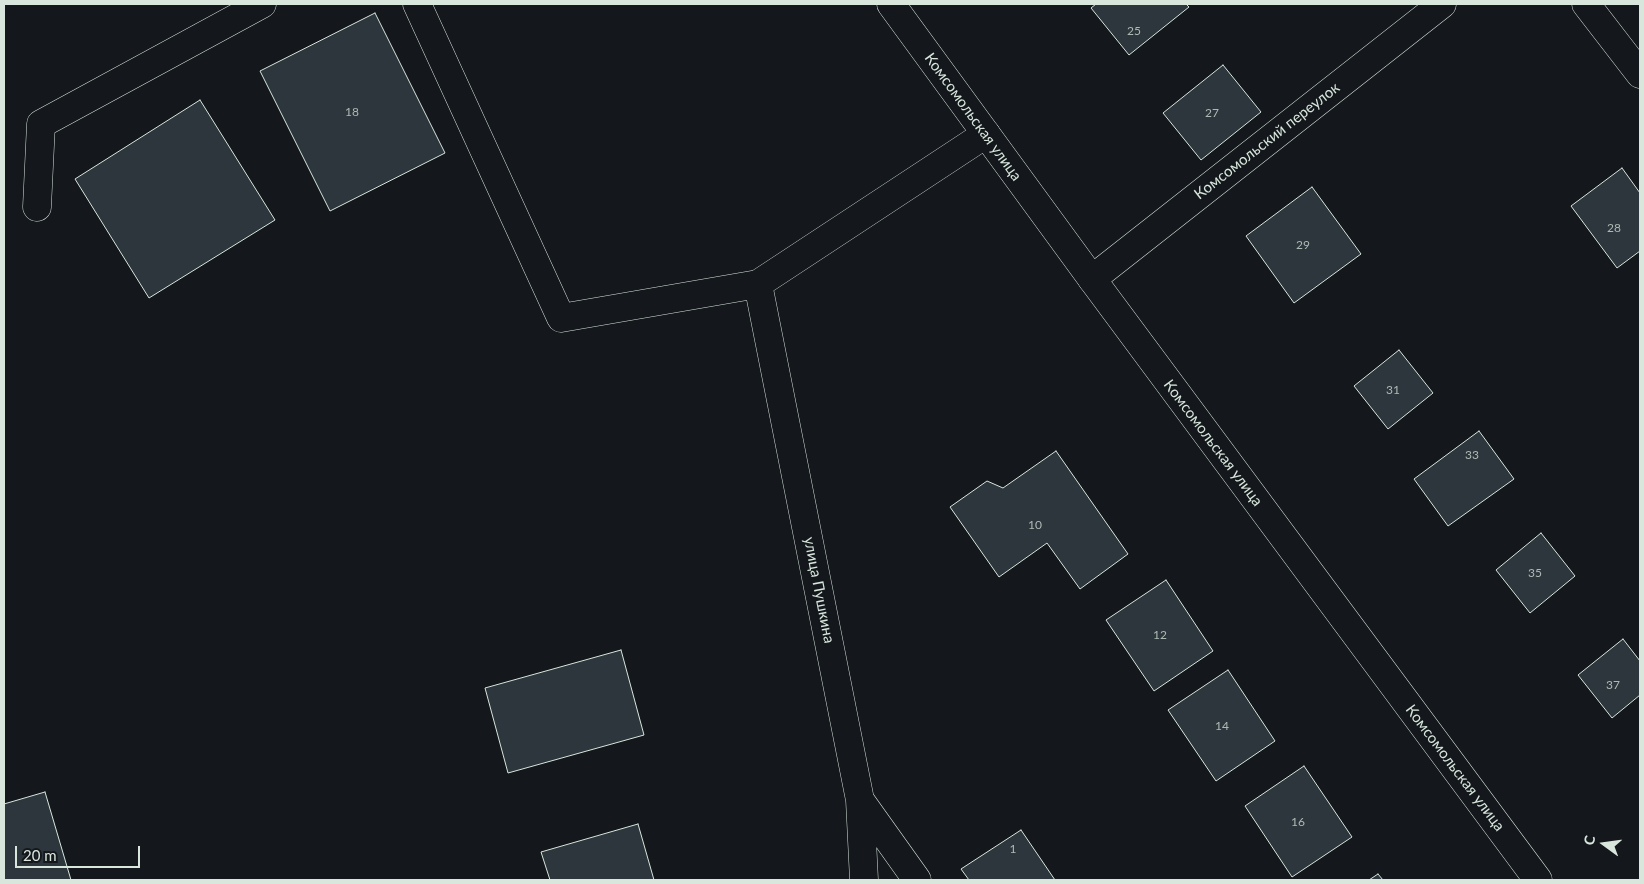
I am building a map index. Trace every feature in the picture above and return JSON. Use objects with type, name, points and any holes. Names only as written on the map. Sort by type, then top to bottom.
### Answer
[{"type":"street","points":[[37,207],[41,124],[262,4]]},
{"type":"street","points":[[417,4],[561,318],[758,284],[986,134]]},
{"type":"street","name":"Комсомольская улица","points":[[891,4],[1092,279],[1538,880]]},
{"type":"street","name":"Комсомольский переулок","points":[[1092,279],[1442,4]]},
{"type":"street","points":[[1586,4],[1640,74]]},
{"type":"street","name":"улица Пушкина","points":[[758,284],[860,800],[918,880]]},
{"type":"street","points":[[860,800],[864,880]]},
{"type":"building","points":[[1096,4],[1186,4],[1189,7],[1129,55],[1091,8]]},
{"type":"building","points":[[375,13],[445,153],[330,211],[260,71]]},
{"type":"building","points":[[1223,65],[1261,112],[1201,160],[1163,113]]},
{"type":"building","points":[[200,100],[275,220],[149,298],[75,179]]},
{"type":"building","points":[[1622,168],[1640,193],[1640,251],[1617,268],[1571,206]]},
{"type":"building","points":[[1312,187],[1361,254],[1294,303],[1246,236]]},
{"type":"building","points":[[1399,350],[1433,393],[1388,429],[1354,386]]},
{"type":"building","points":[[1479,431],[1514,479],[1448,526],[1414,479]]},
{"type":"building","points":[[1056,451],[1128,554],[1080,589],[1047,543],[999,577],[950,507],[987,481],[1003,488]]},
{"type":"building","points":[[1541,533],[1575,576],[1530,613],[1496,570]]},
{"type":"building","points":[[1166,580],[1213,651],[1154,691],[1106,620]]},
{"type":"building","points":[[1623,639],[1640,661],[1640,695],[1612,718],[1578,675]]},
{"type":"building","points":[[621,650],[644,735],[508,773],[485,688]]},
{"type":"building","points":[[1228,670],[1275,741],[1216,781],[1168,710]]},
{"type":"building","points":[[1304,766],[1352,837],[1292,877],[1245,806]]},
{"type":"building","points":[[45,792],[71,880],[4,880],[4,804]]},
{"type":"building","points":[[638,824],[654,880],[550,880],[541,852]]},
{"type":"building","points":[[1021,830],[1055,880],[969,880],[961,869]]},
{"type":"building","points":[[1378,874],[1383,880],[1369,880]]}]
